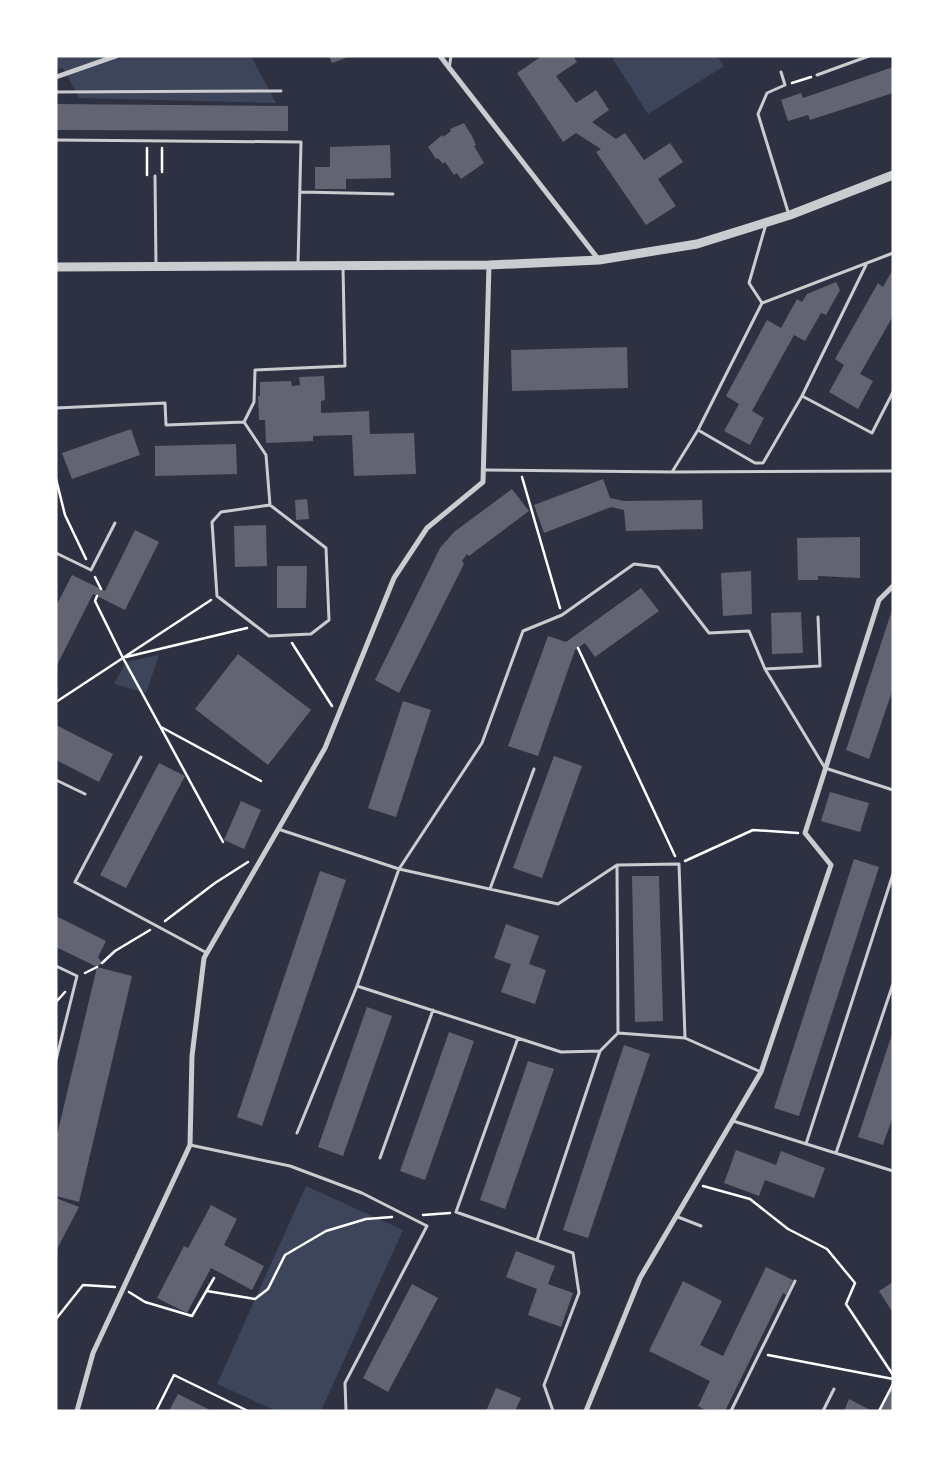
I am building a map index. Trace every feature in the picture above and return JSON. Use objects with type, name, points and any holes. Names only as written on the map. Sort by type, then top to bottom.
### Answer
[{"type":"street","points":[[56,77],[116,56]]},
{"type":"street","points":[[440,56],[599,260]]},
{"type":"street","points":[[56,267],[156,265],[489,265],[599,260],[697,244],[790,215],[893,175]]},
{"type":"street","points":[[77,1411],[93,1353],[190,1145],[192,1056],[204,958],[325,748],[394,578],[426,528],[483,482],[489,265]]},
{"type":"street","points":[[586,1411],[640,1278],[678,1217],[761,1072],[830,865],[805,833],[879,600],[893,586]]},
{"type":"lane","points":[[449,69],[451,56]]},
{"type":"lane","points":[[817,75],[869,56]]},
{"type":"lane","points":[[781,72],[785,85],[767,93],[758,114],[790,215]]},
{"type":"lane","points":[[56,92],[280,91]]},
{"type":"lane","points":[[56,140],[301,142],[298,266]]},
{"type":"lane","points":[[155,176],[156,265]]},
{"type":"lane","points":[[301,192],[393,194]]},
{"type":"lane","points":[[762,303],[749,282],[766,223]]},
{"type":"lane","points":[[672,472],[698,430],[762,303],[866,265],[893,253]]},
{"type":"lane","points":[[698,430],[755,463],[763,463],[802,396],[866,265]]},
{"type":"lane","points":[[244,422],[254,402],[255,370],[345,366],[343,266]]},
{"type":"lane","points":[[802,396],[872,433],[893,392]]},
{"type":"lane","points":[[56,408],[165,403],[166,425],[244,422]]},
{"type":"lane","points":[[244,422],[266,456],[270,506]]},
{"type":"lane","points":[[483,470],[672,472],[893,471]]},
{"type":"lane","points":[[270,506],[326,548],[329,620],[311,634],[269,636],[217,596],[212,522],[221,512],[270,506]]},
{"type":"lane","points":[[56,553],[91,570],[115,523]]},
{"type":"lane","points":[[297,1133],[357,986],[400,869],[482,743],[523,631],[562,615],[634,564],[658,567],[709,632],[749,630],[765,669],[825,768],[893,790]]},
{"type":"lane","points":[[765,669],[820,666],[818,617]]},
{"type":"lane","points":[[141,757],[75,882],[207,952]]},
{"type":"lane","points":[[490,889],[534,770]]},
{"type":"lane","points":[[56,780],[84,794]]},
{"type":"lane","points":[[278,829],[400,869],[558,904],[617,865],[679,864],[685,1038]]},
{"type":"lane","points":[[536,1240],[600,1051],[618,1033],[617,865]]},
{"type":"lane","points":[[806,1144],[893,874]]},
{"type":"lane","points":[[56,966],[77,976],[56,1060]]},
{"type":"lane","points":[[836,1153],[893,984]]},
{"type":"lane","points":[[357,986],[560,1052],[600,1051]]},
{"type":"lane","points":[[380,1158],[433,1010]]},
{"type":"lane","points":[[618,1033],[685,1038],[761,1072]]},
{"type":"lane","points":[[518,1038],[456,1212],[573,1252],[579,1294],[544,1385],[553,1411]]},
{"type":"lane","points":[[733,1121],[893,1171]]},
{"type":"lane","points":[[190,1145],[290,1166],[362,1193],[427,1226],[345,1384],[346,1411]]},
{"type":"lane","points":[[678,1217],[700,1226]]},
{"type":"lane","points":[[731,1411],[795,1281]]},
{"type":"lane","points":[[823,1411],[834,1389]]},
{"type":"path","points":[[785,85],[817,75]]},
{"type":"path","points":[[147,141],[147,176],[162,176],[162,141]]},
{"type":"path","points":[[520,473],[562,615]]},
{"type":"path","points":[[56,479],[65,515],[101,589]]},
{"type":"path","points":[[97,596],[96,600],[123,658],[223,842]]},
{"type":"path","points":[[56,702],[217,596]]},
{"type":"path","points":[[123,658],[255,625]]},
{"type":"path","points":[[288,635],[338,715]]},
{"type":"path","points":[[578,648],[679,864],[753,830],[805,833]]},
{"type":"path","points":[[161,727],[261,781]]},
{"type":"path","points":[[102,963],[115,951],[157,926],[215,883],[266,850]]},
{"type":"path","points":[[697,1184],[750,1199],[788,1229],[827,1249],[855,1283],[846,1304],[893,1377]]},
{"type":"path","points":[[207,1291],[255,1299],[268,1289],[285,1255],[326,1231],[366,1220],[456,1212]]},
{"type":"path","points":[[56,1319],[83,1284],[123,1288],[146,1302],[192,1316],[214,1278]]},
{"type":"path","points":[[759,1354],[893,1377]]},
{"type":"path","points":[[156,1411],[174,1375],[248,1411]]},
{"type":"path","points":[[879,1411],[893,1384]]},
{"type":"shaded area","points":[[56,56],[251,56],[276,103],[79,98],[63,68],[56,69]]},
{"type":"shaded area","points":[[611,56],[717,56],[724,66],[648,114]]},
{"type":"shaded area","points":[[159,655],[146,693],[114,684],[126,662]]},
{"type":"shaded area","points":[[306,1186],[403,1230],[321,1411],[276,1411],[217,1384]]},
{"type":"building","points":[[329,56],[351,56],[332,63]]},
{"type":"building","points":[[542,56],[573,56],[577,62],[556,76],[576,103],[596,90],[609,110],[592,122],[616,139],[625,133],[644,160],[670,143],[683,162],[658,179],[676,206],[646,225],[596,152],[601,149],[576,133],[563,142],[517,73]]},
{"type":"building","points":[[893,67],[893,93],[810,120],[808,115],[788,121],[781,100],[801,93],[803,98]]},
{"type":"building","points":[[56,104],[288,106],[288,131],[56,130]]},
{"type":"building","points":[[464,123],[484,163],[461,179],[457,173],[454,175],[445,162],[443,164],[438,158],[436,159],[428,147],[442,135],[443,137],[451,131],[450,129]]},
{"type":"building","points":[[390,145],[391,178],[346,179],[346,189],[315,189],[315,167],[330,167],[330,147]]},
{"type":"building","points":[[893,269],[893,316],[860,374],[873,381],[858,409],[829,392],[844,365],[835,359],[878,283],[883,287]]},
{"type":"building","points":[[836,282],[840,290],[826,315],[821,313],[805,341],[794,335],[752,411],[764,418],[750,445],[724,431],[739,404],[726,396],[767,320],[781,328],[797,299],[802,302],[807,294]]},
{"type":"building","points":[[627,347],[628,388],[512,391],[511,350]]},
{"type":"building","points":[[324,376],[325,400],[321,401],[321,413],[369,411],[370,434],[414,433],[416,474],[354,476],[352,435],[313,436],[313,441],[266,443],[265,420],[259,420],[258,396],[260,396],[260,382],[291,381],[292,386],[300,385],[299,377]]},
{"type":"building","points":[[131,429],[140,455],[72,479],[62,453]]},
{"type":"building","points":[[236,444],[237,474],[155,476],[155,446]]},
{"type":"building","points":[[603,479],[610,498],[624,501],[702,500],[703,529],[626,531],[624,510],[611,507],[544,533],[534,505]]},
{"type":"building","points":[[512,489],[529,511],[469,556],[467,554],[462,561],[464,564],[399,693],[375,680],[440,548],[454,532]]},
{"type":"building","points":[[307,499],[309,519],[296,520],[295,500]]},
{"type":"building","points":[[266,525],[267,566],[235,567],[234,526]]},
{"type":"building","points":[[135,530],[159,542],[125,610],[93,594],[56,667],[56,606],[72,575],[105,591]]},
{"type":"building","points":[[860,537],[860,578],[818,576],[818,580],[798,580],[797,538]]},
{"type":"building","points":[[277,566],[307,566],[306,608],[277,608]]},
{"type":"building","points":[[751,571],[752,614],[723,616],[721,573]]},
{"type":"building","points":[[641,588],[659,611],[595,657],[585,643],[575,650],[538,756],[508,746],[548,636],[566,642]]},
{"type":"building","points":[[892,610],[893,689],[869,759],[846,750]]},
{"type":"building","points":[[801,612],[803,653],[772,654],[771,613]]},
{"type":"building","points":[[238,654],[311,710],[268,765],[195,709]]},
{"type":"building","points":[[403,701],[431,710],[396,817],[368,808]]},
{"type":"building","points":[[56,725],[113,754],[99,782],[56,760]]},
{"type":"building","points":[[554,756],[582,766],[542,878],[513,868]]},
{"type":"building","points":[[159,763],[185,776],[126,888],[100,875]]},
{"type":"building","points":[[830,792],[869,803],[860,832],[821,821]]},
{"type":"building","points":[[241,801],[261,810],[244,849],[224,840]]},
{"type":"building","points":[[854,859],[879,867],[799,1116],[774,1108]]},
{"type":"building","points":[[320,871],[346,880],[262,1126],[237,1117]]},
{"type":"building","points":[[632,876],[659,876],[663,1021],[635,1022]]},
{"type":"building","points":[[56,916],[106,941],[98,957],[102,963],[97,967],[56,947]]},
{"type":"building","points":[[506,924],[539,936],[529,964],[546,970],[535,1004],[501,992],[511,964],[494,958]]},
{"type":"building","points":[[97,967],[132,976],[79,1202],[56,1196],[56,1139]]},
{"type":"building","points":[[367,1007],[392,1016],[343,1156],[318,1147]]},
{"type":"building","points":[[893,1031],[893,1116],[883,1145],[858,1137]]},
{"type":"building","points":[[449,1032],[474,1041],[425,1180],[400,1171]]},
{"type":"building","points":[[624,1045],[650,1054],[588,1238],[563,1230]]},
{"type":"building","points":[[528,1061],[554,1069],[505,1209],[480,1200]]},
{"type":"building","points":[[736,1150],[776,1165],[781,1151],[825,1168],[814,1198],[765,1180],[759,1196],[724,1183]]},
{"type":"building","points":[[56,1198],[79,1207],[56,1251]]},
{"type":"building","points":[[211,1205],[237,1219],[224,1245],[264,1266],[252,1290],[211,1268],[187,1313],[157,1298],[184,1246],[188,1248]]},
{"type":"building","points":[[516,1251],[555,1266],[548,1284],[573,1293],[561,1327],[528,1315],[537,1289],[506,1277]]},
{"type":"building","points":[[766,1267],[793,1280],[786,1295],[783,1293],[725,1411],[707,1411],[698,1406],[710,1381],[649,1351],[683,1281],[722,1301],[700,1345],[723,1356]]},
{"type":"building","points":[[893,1282],[893,1313],[879,1291]]},
{"type":"building","points":[[412,1284],[438,1298],[388,1392],[363,1378]]},
{"type":"building","points":[[496,1388],[521,1398],[515,1411],[486,1411]]},
{"type":"building","points":[[891,1389],[893,1390],[893,1411],[879,1411]]},
{"type":"building","points":[[178,1394],[212,1411],[169,1411]]},
{"type":"building","points":[[849,1399],[872,1411],[844,1411]]}]
